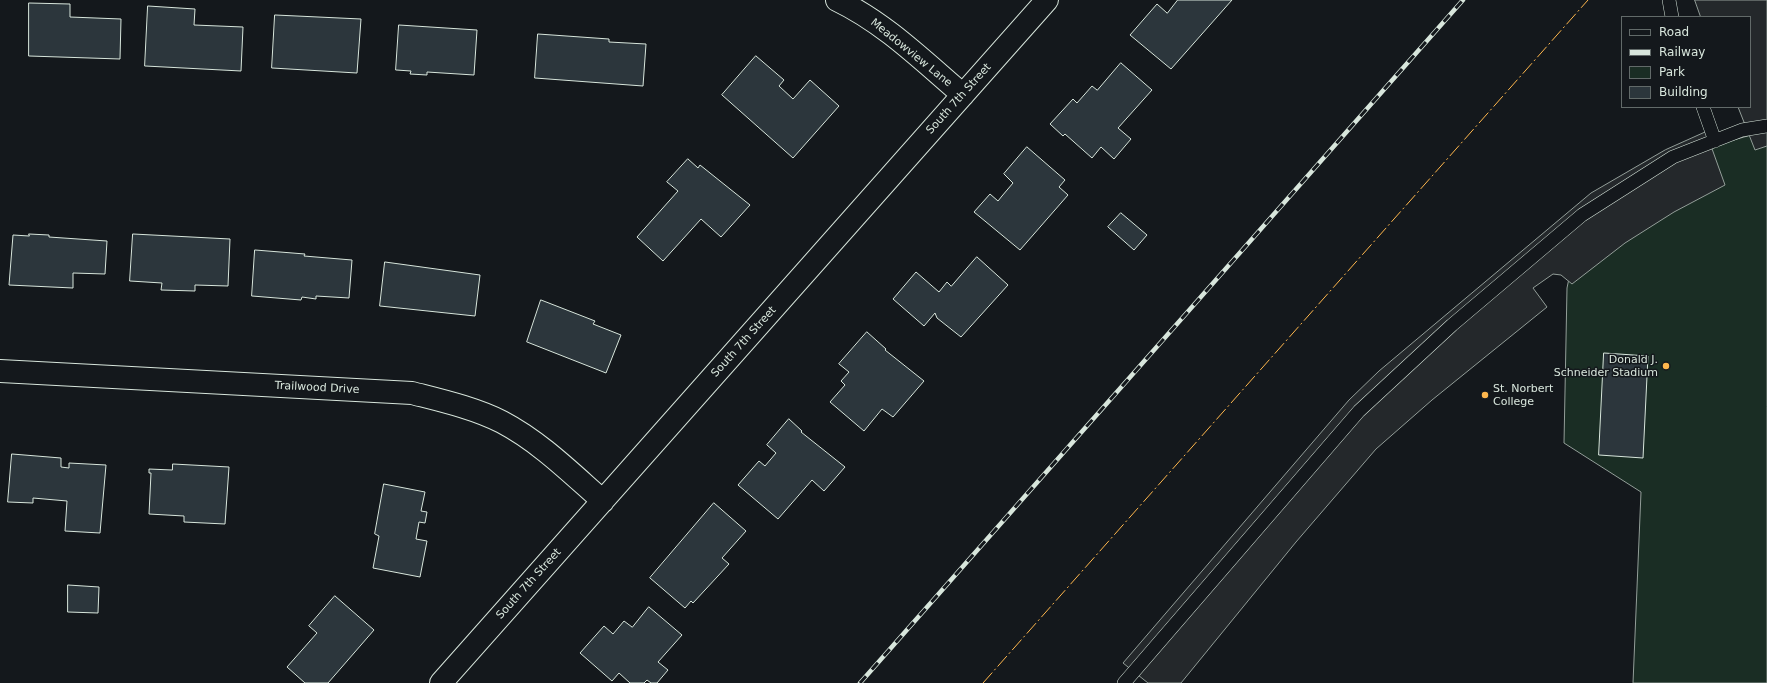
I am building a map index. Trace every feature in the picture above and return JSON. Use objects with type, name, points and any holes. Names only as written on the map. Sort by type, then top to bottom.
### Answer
[{"type":"street","name":"Meadowview Lane","points":[[838,0],[852,7],[886,30],[963,95]]},
{"type":"street","name":"South 7th Street","points":[[441,683],[1047,0]]},
{"type":"street","name":"Trailwood Drive","points":[[0,371],[412,393],[463,406],[502,422],[535,443],[603,501]]},
{"type":"lane","points":[[1669,0],[1672,16]]},
{"type":"lane","points":[[1703,108],[1715,141]]},
{"type":"lane","points":[[1124,683],[1359,412],[1452,325],[1582,215],[1673,157],[1742,130],[1767,126]]},
{"type":"green space","name":"Donald J. Schneider Stadium","points":[[1767,131],[1767,683],[1633,683],[1641,492],[1564,443],[1567,288],[1582,215],[1673,157]]},
{"type":"shaded area","points":[[1695,0],[1767,0],[1767,146],[1755,150],[1738,108],[1751,108],[1751,16],[1701,16]]},
{"type":"shaded area","points":[[1706,132],[1725,185],[1674,212],[1625,243],[1572,284],[1561,275],[1553,274],[1533,288],[1547,307],[1432,400],[1376,449],[1296,542],[1181,683],[1148,683],[1123,663],[1349,400],[1379,371],[1591,193],[1665,150]]},
{"type":"building","points":[[1178,0],[1232,0],[1171,69],[1130,35],[1157,4],[1167,13]]},
{"type":"building","points":[[29,3],[70,4],[70,17],[121,19],[120,59],[29,56]]},
{"type":"building","points":[[148,6],[195,9],[194,25],[243,27],[241,71],[145,66]]},
{"type":"building","points":[[275,15],[361,19],[357,73],[272,68]]},
{"type":"building","points":[[399,25],[477,30],[474,75],[427,72],[427,75],[410,74],[411,71],[396,70]]},
{"type":"building","points":[[538,34],[609,39],[609,42],[646,44],[643,86],[535,78]]},
{"type":"building","points":[[756,56],[784,80],[779,86],[793,99],[810,80],[839,106],[793,158],[722,95]]},
{"type":"building","points":[[1121,63],[1152,90],[1118,128],[1131,139],[1114,159],[1101,147],[1092,158],[1065,134],[1063,136],[1050,124],[1073,99],[1077,103],[1092,86],[1097,90]]},
{"type":"building","points":[[1027,147],[1065,180],[1059,187],[1068,195],[1020,250],[974,212],[990,194],[998,201],[1013,183],[1004,174]]},
{"type":"building","points":[[688,159],[698,168],[700,165],[750,205],[721,237],[701,219],[663,261],[637,237],[678,191],[667,182]]},
{"type":"building","points":[[1121,213],[1147,235],[1134,250],[1108,227]]},
{"type":"building","points":[[29,234],[49,235],[49,237],[107,241],[105,274],[73,273],[73,288],[9,285],[13,235],[29,236]]},
{"type":"building","points":[[133,234],[230,239],[228,286],[195,285],[195,291],[161,290],[162,283],[130,281]]},
{"type":"building","points":[[255,250],[352,260],[349,298],[316,296],[316,299],[302,297],[301,300],[252,296]]},
{"type":"building","points":[[977,257],[1008,285],[961,337],[937,318],[935,313],[924,326],[893,299],[916,272],[939,292],[947,282],[951,286]]},
{"type":"building","points":[[385,262],[480,275],[475,316],[380,306]]},
{"type":"building","points":[[541,300],[595,321],[593,324],[621,335],[606,373],[527,342]]},
{"type":"building","points":[[867,332],[886,349],[885,350],[924,381],[893,417],[882,409],[864,431],[830,402],[845,385],[841,381],[849,372],[839,364]]},
{"type":"building","points":[[1604,353],[1648,356],[1643,458],[1599,455]]},
{"type":"building","points":[[789,419],[802,431],[801,432],[845,467],[824,491],[812,480],[778,519],[738,485],[759,461],[765,466],[776,453],[767,445]]},
{"type":"building","points":[[12,454],[61,458],[61,467],[69,468],[69,463],[106,465],[100,533],[65,531],[67,501],[33,498],[33,503],[8,502]]},
{"type":"building","points":[[173,464],[229,467],[225,524],[184,522],[184,516],[149,514],[151,473],[149,473],[149,469],[172,470]]},
{"type":"building","points":[[384,484],[425,492],[421,511],[427,512],[425,523],[419,522],[416,539],[427,541],[420,577],[373,568],[379,536],[375,534]]},
{"type":"building","points":[[714,503],[746,531],[722,558],[729,564],[693,603],[691,601],[685,608],[650,578]]},
{"type":"building","points":[[68,585],[99,587],[98,613],[68,612]]},
{"type":"building","points":[[335,596],[374,630],[328,683],[305,683],[287,667],[317,633],[309,626]]},
{"type":"building","points":[[649,607],[682,635],[658,662],[668,670],[657,683],[651,683],[647,680],[644,683],[630,683],[619,673],[612,681],[580,653],[604,626],[613,634],[624,621],[632,627]]},
{"type":"railway","points":[[860,683],[1463,0]]},
{"type":"power","points":[[983,683],[1588,0]]},
{"type":"place","name":"Donald J. Schneider Stadium","points":[[1666,366]]},
{"type":"place","name":"St. Norbert College","points":[[1485,395]]}]
